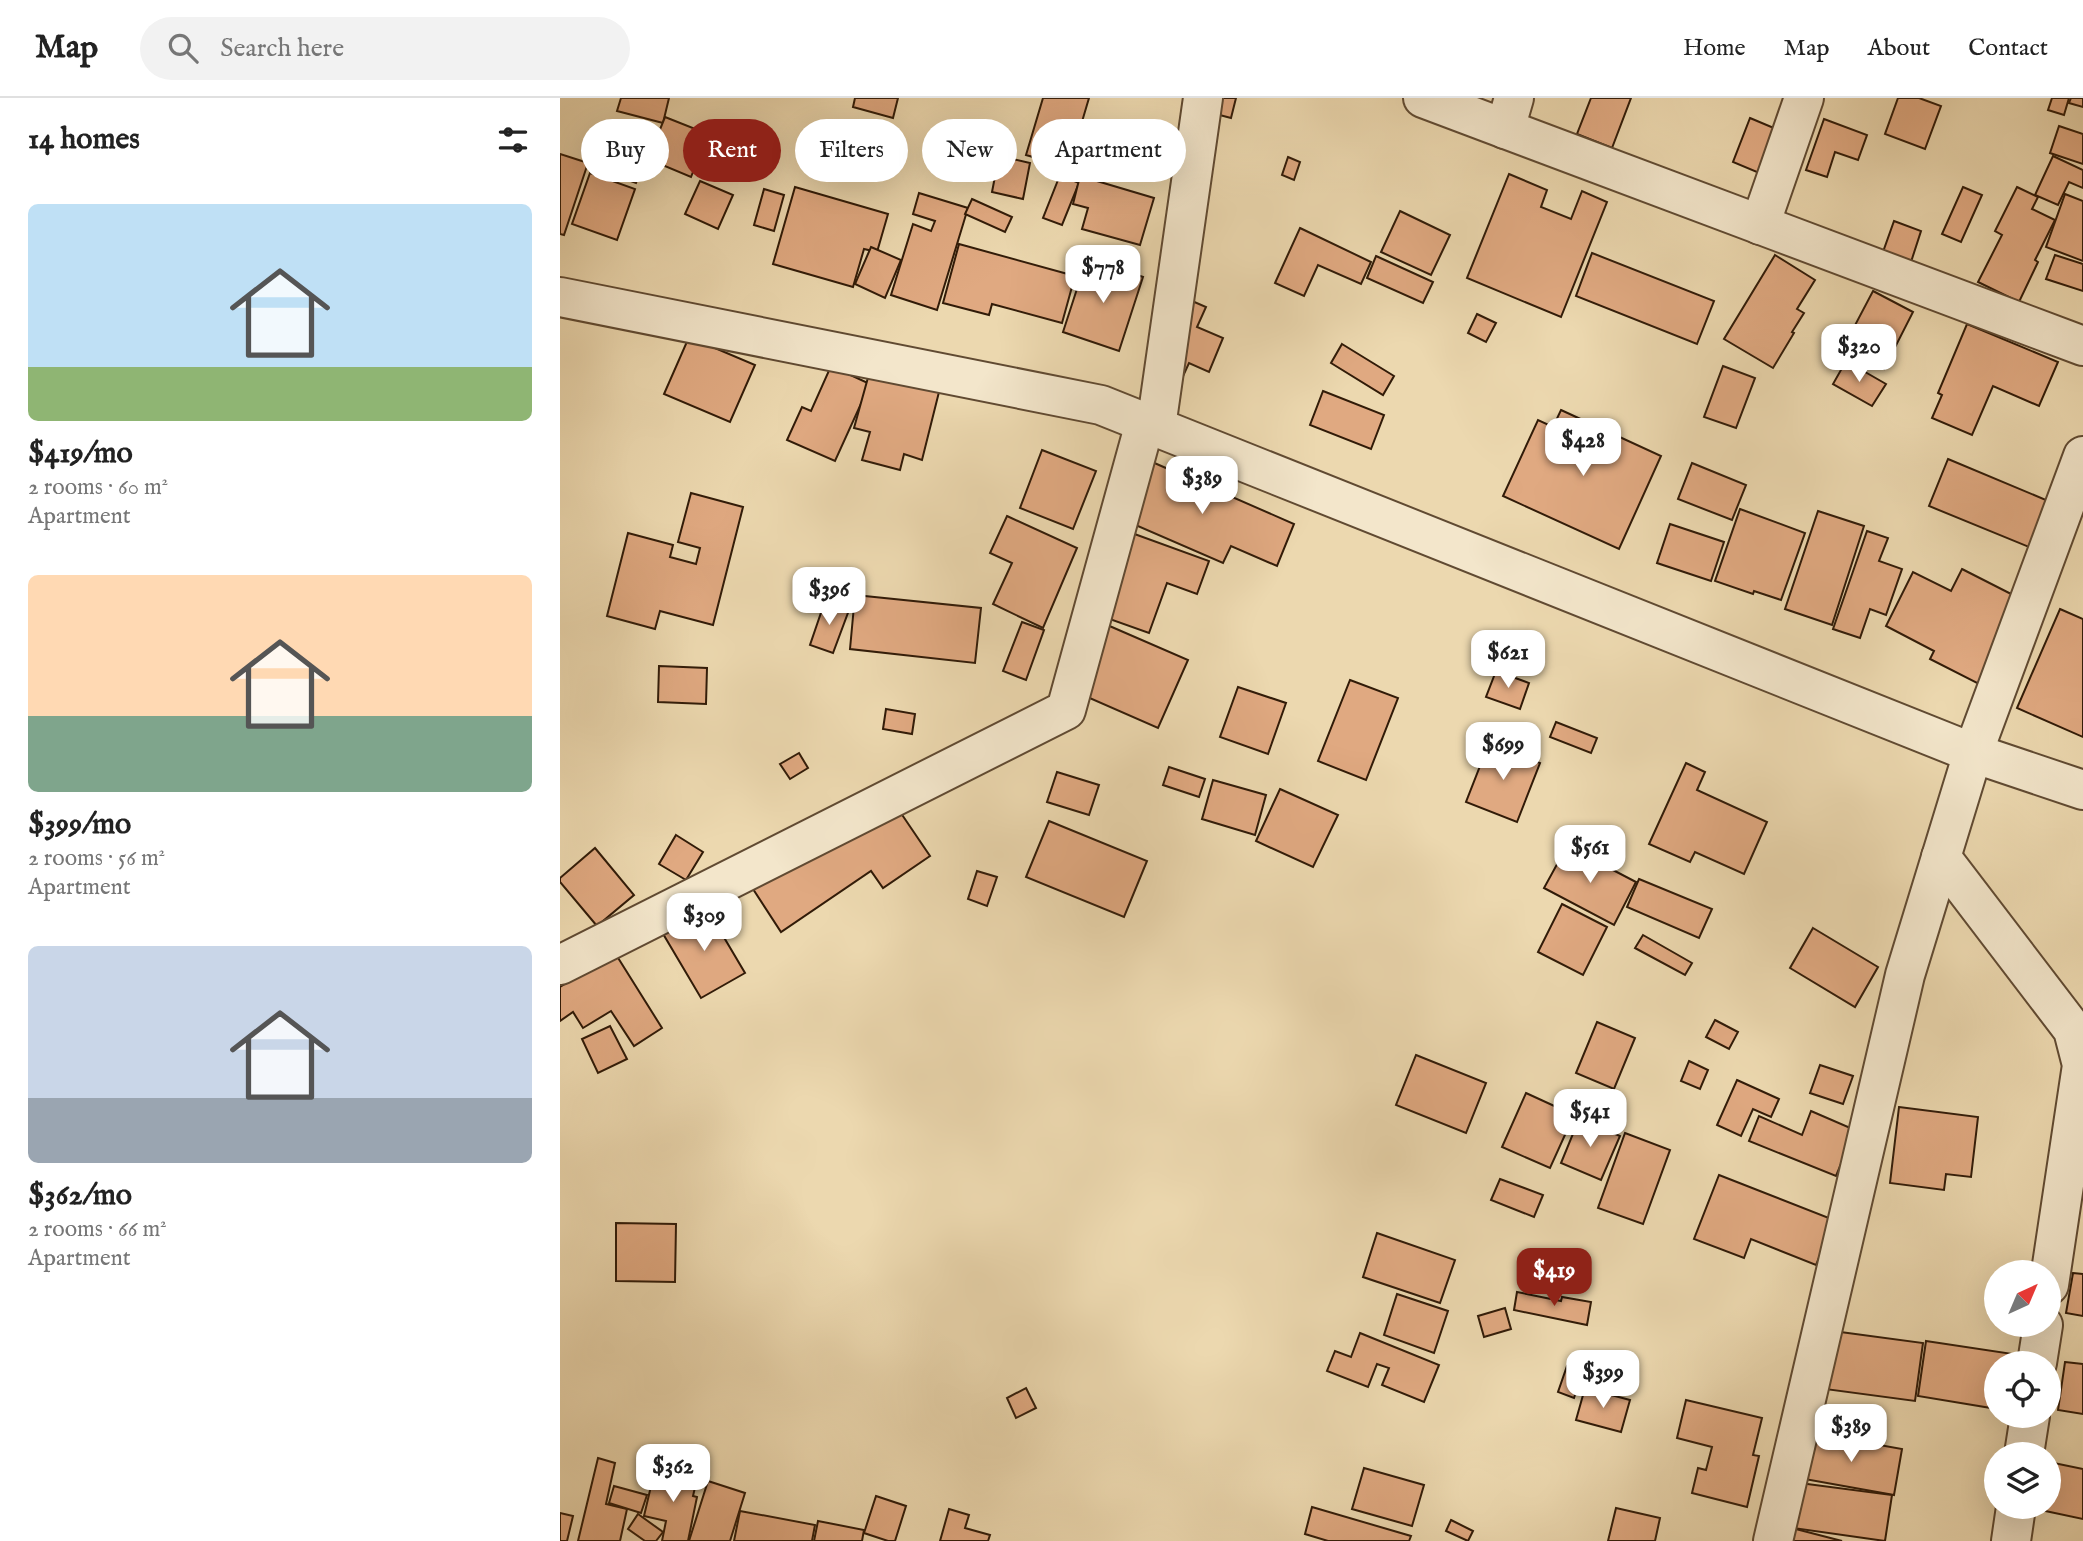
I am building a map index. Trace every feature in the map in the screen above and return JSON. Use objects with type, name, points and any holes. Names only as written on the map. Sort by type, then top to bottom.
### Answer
[{"type":"street","points":[[560,965],[1066,710],[1150,425],[1203,98]]},
{"type":"street","points":[[1423,98],[1510,113],[1760,225],[2083,346]]},
{"type":"street","points":[[1760,225],[1804,98]]},
{"type":"street","points":[[560,297],[1101,405],[1973,753],[2083,790]]},
{"type":"street","points":[[1773,1541],[1905,975],[1973,753],[2080,473]]},
{"type":"street","points":[[1941,857],[2073,1030],[2082,1065],[2053,1260]]},
{"type":"street","points":[[2011,1541],[2014,1519]]},
{"type":"building","points":[[621,98],[669,98],[664,119],[648,119],[617,111]]},
{"type":"building","points":[[855,98],[898,98],[893,118],[853,107]]},
{"type":"building","points":[[1043,98],[1089,98],[1083,119],[1037,119]]},
{"type":"building","points":[[1216,98],[1236,98],[1231,118],[1212,113]]},
{"type":"building","points":[[1591,98],[1631,98],[1612,148],[1577,134]]},
{"type":"building","points":[[1898,98],[1919,98],[1941,106],[1925,149],[1885,134]]},
{"type":"building","points":[[2052,98],[2069,98],[2064,115],[2048,110]]},
{"type":"building","points":[[2071,98],[2083,98],[2083,107],[2069,103]]},
{"type":"building","points":[[665,117],[683,124],[683,174],[669,168],[669,119],[664,119]]},
{"type":"building","points":[[1750,118],[1781,131],[1764,175],[1733,162]]},
{"type":"building","points":[[1824,119],[1867,135],[1858,160],[1835,152],[1827,177],[1806,170]]},
{"type":"building","points":[[2059,126],[2083,134],[2083,164],[2050,153]]},
{"type":"building","points":[[1031,138],[1031,156],[1026,155]]},
{"type":"building","points":[[560,154],[581,161],[582,182],[564,235],[560,234]]},
{"type":"building","points":[[2053,156],[2083,170],[2083,188],[2069,182],[2058,205],[2035,195]]},
{"type":"building","points":[[1288,157],[1300,162],[1294,180],[1282,175]]},
{"type":"building","points":[[1017,160],[1030,163],[1023,199],[992,192],[994,182],[1017,182]]},
{"type":"building","points":[[1509,174],[1547,190],[1541,207],[1571,219],[1582,191],[1607,202],[1561,317],[1467,278]]},
{"type":"building","points":[[587,182],[615,182],[635,189],[617,240],[572,224]]},
{"type":"building","points":[[700,182],[733,195],[718,229],[685,214]]},
{"type":"building","points":[[1057,182],[1079,183],[1062,225],[1043,218]]},
{"type":"building","points":[[1078,182],[1100,182],[1154,198],[1140,245],[1082,229],[1088,208],[1073,204]]},
{"type":"building","points":[[795,187],[888,214],[877,252],[864,249],[853,287],[773,264]]},
{"type":"building","points":[[1963,187],[1982,195],[1961,242],[1942,234]]},
{"type":"building","points":[[2017,187],[2038,197],[2032,209],[2055,220],[2035,260],[2038,262],[2019,302],[1978,282],[2002,235],[1995,231]]},
{"type":"building","points":[[764,189],[784,195],[774,231],[754,225]]},
{"type":"building","points":[[919,193],[968,208],[937,310],[891,295],[913,224],[931,231],[935,221],[913,214]]},
{"type":"building","points":[[2065,194],[2083,201],[2083,261],[2046,247]]},
{"type":"building","points":[[972,199],[1012,217],[1005,232],[965,214]]},
{"type":"building","points":[[1400,211],[1450,235],[1431,275],[1381,252]]},
{"type":"building","points":[[1894,221],[1921,231],[1911,262],[1883,252]]},
{"type":"building","points":[[1300,228],[1371,262],[1361,284],[1318,265],[1304,296],[1275,283]]},
{"type":"building","points":[[959,244],[1075,276],[1062,323],[992,304],[989,315],[943,303]]},
{"type":"building","points":[[871,247],[901,260],[885,298],[855,284]]},
{"type":"building","points":[[1592,253],[1714,301],[1697,344],[1576,296]]},
{"type":"building","points":[[1775,255],[1815,280],[1797,309],[1804,313],[1773,368],[1724,339]]},
{"type":"building","points":[[2055,255],[2083,264],[2083,291],[2046,279]]},
{"type":"building","points":[[1376,256],[1433,282],[1423,303],[1367,278]]},
{"type":"building","points":[[1087,258],[1143,277],[1119,351],[1063,332]]},
{"type":"building","points":[[1873,291],[1913,312],[1884,369],[1843,348]]},
{"type":"building","points":[[1176,294],[1206,307],[1197,327],[1223,338],[1209,372],[1189,363],[1178,387]]},
{"type":"building","points":[[1477,314],[1496,323],[1486,342],[1468,333]]},
{"type":"building","points":[[1967,324],[2058,362],[2039,406],[1993,386],[1972,435],[1932,418],[1942,395],[1938,393]]},
{"type":"building","points":[[689,337],[755,365],[730,422],[664,394]]},
{"type":"building","points":[[1342,344],[1394,376],[1383,395],[1331,363]]},
{"type":"building","points":[[1846,361],[1886,384],[1872,406],[1833,384]]},
{"type":"building","points":[[831,366],[870,384],[835,461],[787,440],[802,407],[811,411]]},
{"type":"building","points":[[1723,366],[1755,378],[1736,428],[1704,417]]},
{"type":"building","points":[[869,374],[939,392],[922,460],[904,454],[900,470],[862,460],[870,432],[854,428]]},
{"type":"building","points":[[1323,391],[1384,415],[1371,449],[1310,425]]},
{"type":"building","points":[[1561,410],[1661,456],[1619,549],[1503,496],[1538,420],[1553,427]]},
{"type":"building","points":[[1042,450],[1096,471],[1073,529],[1020,508]]},
{"type":"building","points":[[1143,458],[1294,524],[1277,566],[1231,546],[1223,563],[1117,517]]},
{"type":"building","points":[[1948,459],[2053,503],[2034,549],[1929,506]]},
{"type":"building","points":[[1692,463],[1746,485],[1732,520],[1678,499]]},
{"type":"building","points":[[691,493],[743,507],[713,625],[660,611],[655,629],[607,616],[628,533],[673,545],[670,557],[696,564],[700,548],[678,542]]},
{"type":"building","points":[[1740,509],[1805,533],[1781,600],[1715,581]]},
{"type":"building","points":[[1818,511],[1864,526],[1832,625],[1785,609]]},
{"type":"building","points":[[1007,516],[1077,548],[1043,628],[993,604],[1012,563],[990,553]]},
{"type":"building","points":[[1670,524],[1724,542],[1711,581],[1657,563]]},
{"type":"building","points":[[1118,528],[1209,561],[1197,594],[1167,583],[1149,633],[1087,611]]},
{"type":"building","points":[[1867,531],[1888,538],[1879,561],[1902,569],[1886,615],[1870,609],[1860,638],[1833,629]]},
{"type":"building","points":[[1962,569],[2021,599],[1979,684],[1930,659],[1934,651],[1886,626],[1913,572],[1951,591]]},
{"type":"building","points":[[855,595],[981,608],[975,663],[850,649]]},
{"type":"building","points":[[825,601],[849,610],[833,653],[810,645]]},
{"type":"building","points":[[2060,609],[2083,619],[2083,737],[2017,708]]},
{"type":"building","points":[[1098,621],[1188,660],[1158,728],[1069,689]]},
{"type":"building","points":[[1022,622],[1044,630],[1026,680],[1003,671]]},
{"type":"building","points":[[659,666],[707,668],[706,704],[658,702]]},
{"type":"building","points":[[1496,671],[1529,683],[1520,709],[1486,697]]},
{"type":"building","points":[[1350,680],[1398,698],[1366,780],[1318,761]]},
{"type":"building","points":[[1238,687],[1286,703],[1268,754],[1220,737]]},
{"type":"building","points":[[886,709],[915,714],[912,734],[883,729]]},
{"type":"building","points":[[1556,722],[1597,738],[1591,753],[1550,737]]},
{"type":"building","points":[[1489,743],[1540,763],[1517,822],[1466,802]]},
{"type":"building","points":[[799,753],[808,768],[790,779],[780,764]]},
{"type":"building","points":[[1686,763],[1705,772],[1697,790],[1767,822],[1744,874],[1695,852],[1690,862],[1649,844]]},
{"type":"building","points":[[1169,767],[1205,779],[1199,797],[1163,785]]},
{"type":"building","points":[[1057,772],[1099,785],[1089,815],[1047,802]]},
{"type":"building","points":[[1213,780],[1266,795],[1255,835],[1202,819]]},
{"type":"building","points":[[1280,789],[1338,815],[1313,867],[1256,841]]},
{"type":"building","points":[[890,797],[930,856],[883,888],[871,871],[781,932],[753,889]]},
{"type":"building","points":[[1049,821],[1147,861],[1124,917],[1026,877]]},
{"type":"building","points":[[676,835],[703,852],[686,880],[659,864]]},
{"type":"building","points":[[1567,846],[1636,882],[1614,925],[1544,888]]},
{"type":"building","points":[[595,848],[634,895],[597,926],[560,882],[560,878]]},
{"type":"building","points":[[977,871],[997,877],[987,906],[968,899]]},
{"type":"building","points":[[1639,879],[1712,909],[1699,938],[1627,907]]},
{"type":"building","points":[[1562,904],[1607,927],[1583,975],[1538,952]]},
{"type":"building","points":[[706,907],[745,973],[701,998],[662,932]]},
{"type":"building","points":[[1813,928],[1878,967],[1855,1007],[1790,968]]},
{"type":"building","points":[[1643,935],[1692,963],[1685,975],[1635,948]]},
{"type":"building","points":[[615,953],[662,1028],[634,1046],[611,1011],[583,1028],[573,1012],[560,1021],[560,987]]},
{"type":"building","points":[[1715,1020],[1738,1032],[1729,1049],[1706,1037]]},
{"type":"building","points":[[1597,1022],[1635,1038],[1614,1089],[1576,1073]]},
{"type":"building","points":[[610,1026],[627,1059],[598,1073],[582,1039]]},
{"type":"building","points":[[1416,1055],[1486,1083],[1466,1133],[1396,1105]]},
{"type":"building","points":[[1689,1061],[1708,1070],[1700,1089],[1681,1081]]},
{"type":"building","points":[[1820,1065],[1853,1076],[1843,1104],[1810,1093]]},
{"type":"building","points":[[1737,1080],[1779,1099],[1771,1117],[1753,1109],[1741,1136],[1717,1125]]},
{"type":"building","points":[[1526,1093],[1574,1115],[1550,1168],[1502,1147]]},
{"type":"building","points":[[1899,1107],[1978,1117],[1971,1177],[1946,1174],[1944,1190],[1890,1183]]},
{"type":"building","points":[[1811,1111],[1855,1130],[1836,1176],[1749,1141],[1759,1116],[1802,1135]]},
{"type":"building","points":[[1579,1119],[1620,1136],[1601,1180],[1561,1163]]},
{"type":"building","points":[[1625,1133],[1670,1150],[1643,1224],[1598,1208]]},
{"type":"building","points":[[1719,1175],[1834,1220],[1816,1265],[1751,1239],[1744,1258],[1694,1239]]},
{"type":"building","points":[[1500,1179],[1543,1195],[1534,1217],[1491,1200]]},
{"type":"building","points":[[616,1223],[676,1224],[675,1282],[616,1281]]},
{"type":"building","points":[[1377,1233],[1455,1260],[1440,1303],[1363,1277]]},
{"type":"building","points":[[2073,1273],[2083,1274],[2083,1316],[2066,1313]]},
{"type":"building","points":[[1517,1292],[1561,1301],[1562,1297],[1591,1302],[1587,1325],[1514,1310]]},
{"type":"building","points":[[1397,1294],[1448,1311],[1434,1353],[1384,1335]]},
{"type":"building","points":[[1505,1308],[1511,1329],[1484,1337],[1478,1316]]},
{"type":"building","points":[[1833,1331],[1923,1343],[1915,1401],[1825,1389]]},
{"type":"building","points":[[1360,1333],[1439,1365],[1424,1402],[1382,1385],[1389,1368],[1377,1364],[1368,1387],[1327,1371],[1335,1351],[1351,1357]]},
{"type":"building","points":[[1926,1341],[1993,1351],[1984,1351],[1984,1407],[1918,1396]]},
{"type":"building","points":[[2065,1362],[2083,1364],[2083,1414],[2061,1410]]},
{"type":"building","points":[[1567,1366],[1583,1371],[1574,1398],[1558,1392]]},
{"type":"building","points":[[1026,1388],[1036,1408],[1016,1418],[1007,1398]]},
{"type":"building","points":[[1585,1388],[1630,1400],[1621,1432],[1576,1420]]},
{"type":"building","points":[[1686,1400],[1762,1418],[1753,1455],[1759,1456],[1747,1507],[1692,1493],[1698,1468],[1706,1470],[1712,1447],[1677,1438]]},
{"type":"building","points":[[1807,1432],[1902,1449],[1894,1495],[1799,1478]]},
{"type":"building","points":[[598,1458],[615,1463],[606,1504],[627,1509],[620,1541],[578,1541]]},
{"type":"building","points":[[2061,1464],[2083,1469],[2083,1519],[2061,1514]]},
{"type":"building","points":[[1364,1468],[1424,1485],[1412,1526],[1352,1509]]},
{"type":"building","points":[[655,1469],[697,1479],[693,1496],[697,1497],[688,1541],[662,1541],[666,1521],[644,1516]]},
{"type":"building","points":[[708,1481],[745,1493],[730,1541],[689,1541]]},
{"type":"building","points":[[1792,1482],[1892,1495],[1885,1541],[1786,1527]]},
{"type":"building","points":[[614,1486],[647,1495],[641,1513],[609,1503]]},
{"type":"building","points":[[876,1496],[906,1506],[895,1541],[864,1533]]},
{"type":"building","points":[[1312,1507],[1411,1536],[1409,1541],[1328,1541],[1305,1534]]},
{"type":"building","points":[[1616,1508],[1660,1518],[1655,1541],[1608,1541]]},
{"type":"building","points":[[949,1509],[969,1515],[965,1528],[990,1535],[988,1541],[940,1541]]},
{"type":"building","points":[[740,1511],[815,1525],[812,1541],[734,1541]]},
{"type":"building","points":[[560,1513],[573,1516],[567,1541],[560,1541]]},
{"type":"building","points":[[638,1514],[663,1532],[656,1541],[645,1541],[628,1529]]},
{"type":"building","points":[[1451,1520],[1473,1531],[1468,1541],[1446,1531]]},
{"type":"building","points":[[818,1521],[864,1530],[862,1541],[814,1541]]},
{"type":"building","points":[[1788,1527],[1842,1541],[1785,1541]]}]
